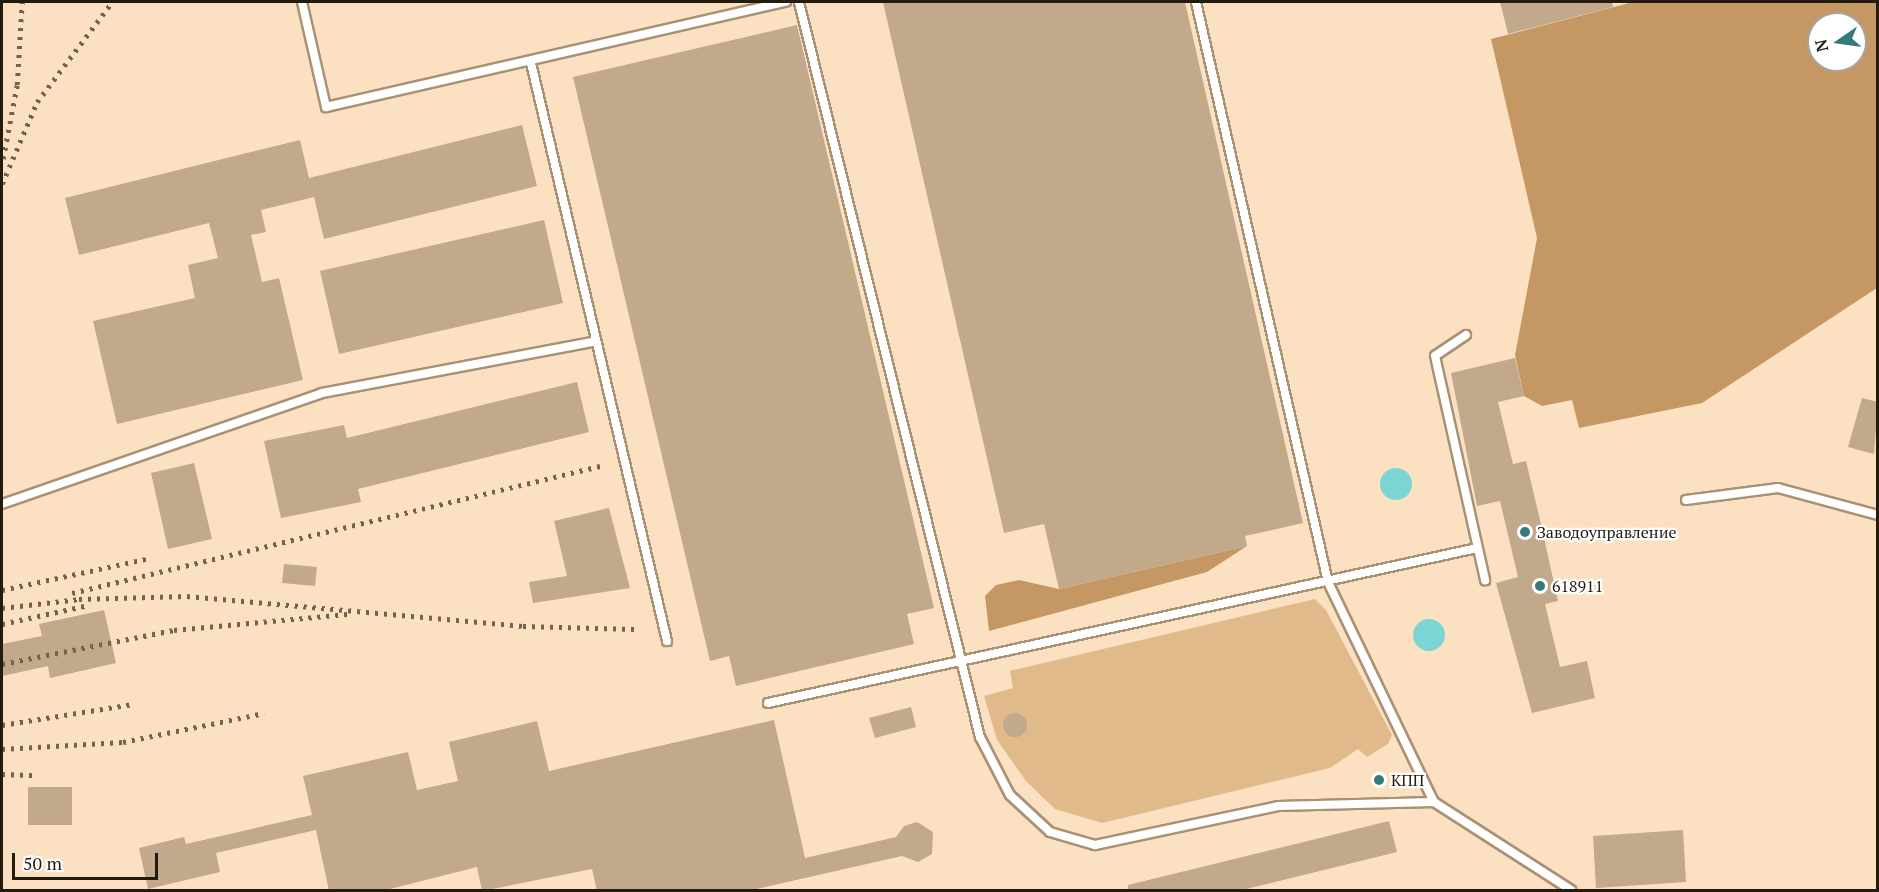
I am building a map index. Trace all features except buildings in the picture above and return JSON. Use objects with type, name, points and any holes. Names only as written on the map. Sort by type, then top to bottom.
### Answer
[{"type":"lane","points":[[303,2],[326,107],[531,63],[786,2]]},
{"type":"lane","points":[[799,2],[980,737],[998,778],[1023,811],[1066,839],[1112,844],[1278,806],[1434,802]]},
{"type":"lane","points":[[1197,2],[1328,582],[1434,802],[1571,891]]},
{"type":"lane","points":[[531,63],[668,641]]},
{"type":"lane","points":[[1466,335],[1435,356],[1485,580]]},
{"type":"lane","points":[[2,504],[42,486],[322,393],[596,341]]},
{"type":"lane","points":[[1686,500],[1778,488],[1878,516]]},
{"type":"lane","points":[[768,703],[962,665],[1478,548]]},
{"type":"shaded area","points":[[1633,2],[1877,2],[1877,288],[1702,403],[1579,428],[1572,400],[1542,406],[1524,396],[1515,355],[1537,238],[1491,39]]},
{"type":"shaded area","points":[[1247,546],[1207,572],[989,631],[985,596],[996,585],[1019,580],[1059,589]]},
{"type":"shaded area","points":[[1315,599],[1326,610],[1392,735],[1388,744],[1367,757],[1358,749],[1330,768],[1102,823],[1055,809],[1026,781],[997,740],[984,696],[1013,688],[1010,671]]},
{"type":"water","points":[[1396,468],[1407,473],[1412,484],[1407,495],[1396,500],[1385,495],[1380,484],[1385,473]]},
{"type":"water","points":[[1429,619],[1440,624],[1445,635],[1440,646],[1429,651],[1418,646],[1413,635],[1418,624]]},
{"type":"railway","points":[[3,159],[17,85],[22,2]]},
{"type":"railway","points":[[2,184],[37,102],[112,2]]},
{"type":"railway","points":[[72,593],[600,466]]},
{"type":"railway","points":[[2,590],[150,558]]},
{"type":"railway","points":[[2,608],[79,599],[187,596],[523,626],[634,629]]},
{"type":"railway","points":[[2,624],[89,605]]},
{"type":"railway","points":[[2,664],[174,630],[347,614]]},
{"type":"railway","points":[[2,725],[133,704]]},
{"type":"railway","points":[[2,749],[123,742],[264,713]]},
{"type":"railway","points":[[2,774],[37,775]]},
{"type":"place","name":"Заводоуправление","points":[[1525,532]]},
{"type":"place","name":"618911","points":[[1540,586]]},
{"type":"place","name":"КПП","points":[[1379,780]]}]
